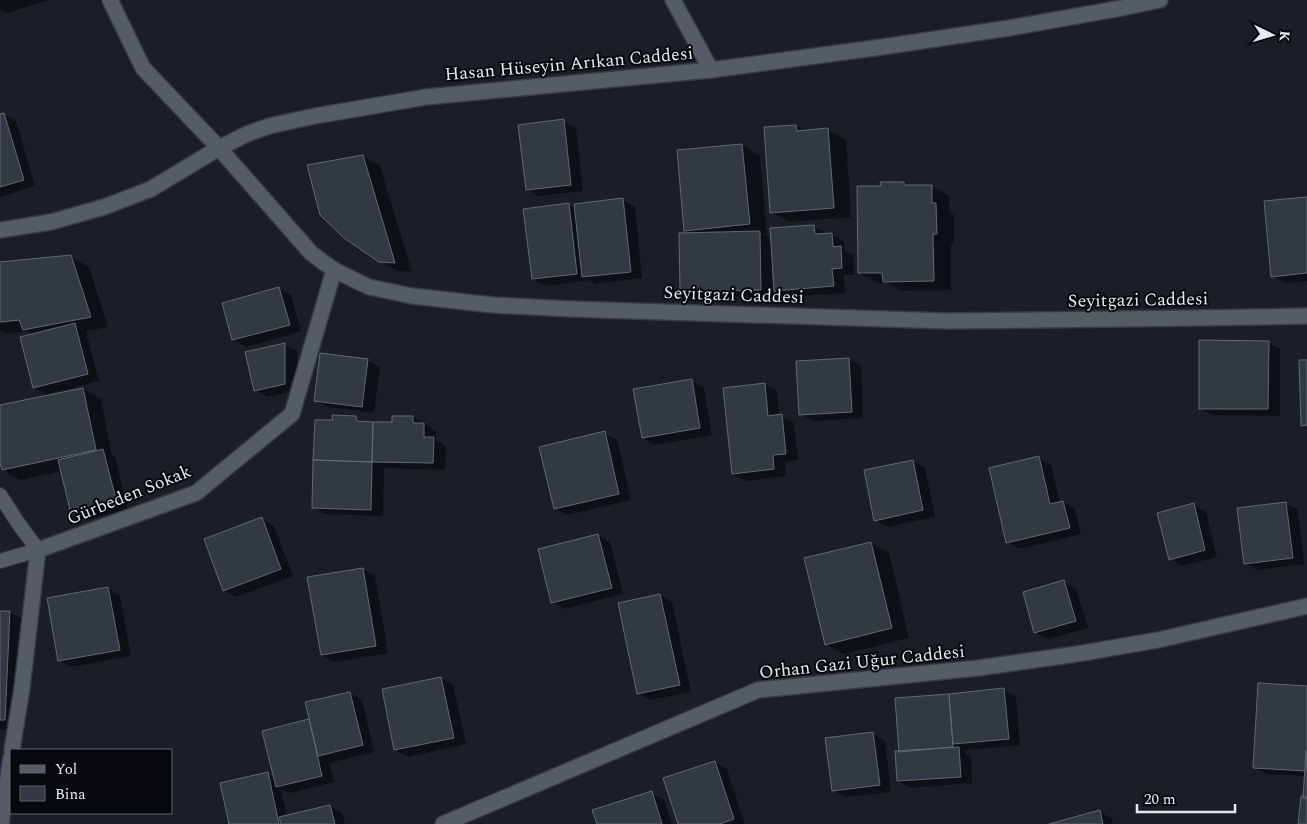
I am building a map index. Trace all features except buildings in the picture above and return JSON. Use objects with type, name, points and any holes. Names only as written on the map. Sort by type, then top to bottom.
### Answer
[{"type":"street","name":"Seyitgazi Caddesi","points":[[110,0],[143,68],[219,148],[311,253],[334,270],[369,287],[412,296],[493,305],[947,321],[1307,316]]},
{"type":"street","points":[[673,0],[711,70]]},
{"type":"street","name":"Hasan Hüseyin Arıkan Caddesi","points":[[0,230],[51,222],[151,189],[219,148],[247,134],[269,126],[315,116],[426,97],[711,70],[882,47],[1009,28],[1160,0]]},
{"type":"street","name":"Gürbeden Sokak","points":[[38,550],[196,493],[292,414],[334,270]]},
{"type":"street","points":[[12,749],[22,688],[38,550]]},
{"type":"street","name":"Orhan Gazi Uğur Caddesi","points":[[443,824],[758,690],[978,668],[1077,654],[1158,640],[1307,606]]},
{"type":"street","points":[[0,824],[10,763]]},
{"type":"lane","points":[[0,495],[38,550],[0,561]]}]
